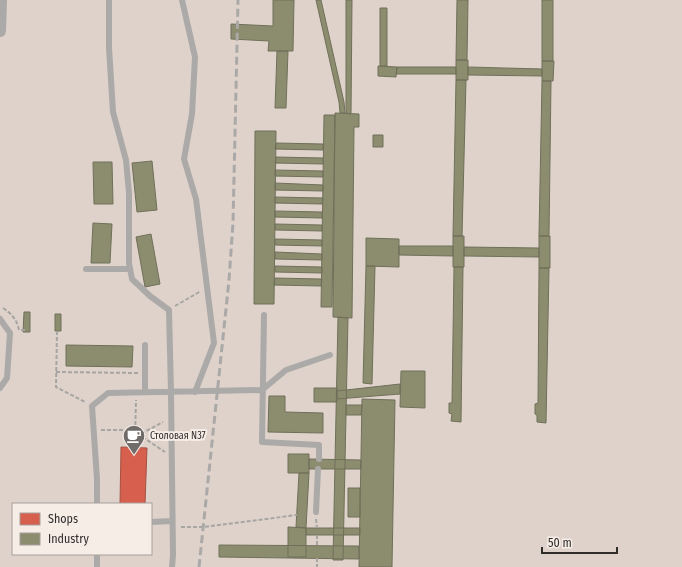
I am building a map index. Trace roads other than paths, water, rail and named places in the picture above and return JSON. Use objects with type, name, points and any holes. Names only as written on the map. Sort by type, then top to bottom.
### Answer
[{"type":"street","points":[[0,0],[0,31]]},
{"type":"lane","points":[[109,0],[109,48],[113,112],[126,160],[130,269],[132,279],[150,296],[169,310],[172,457],[172,567]]},
{"type":"lane","points":[[182,0],[195,57],[192,114],[184,159],[196,198],[214,343],[194,392]]},
{"type":"lane","points":[[86,269],[130,269]]},
{"type":"lane","points":[[264,315],[262,442],[319,445],[319,459]]},
{"type":"lane","points":[[0,319],[10,333],[7,378],[0,388]]},
{"type":"lane","points":[[145,345],[145,392]]},
{"type":"lane","points":[[97,503],[98,479],[92,406],[108,393],[262,390],[286,370],[330,355]]},
{"type":"lane","points":[[316,512],[318,469]]},
{"type":"lane","points":[[152,522],[172,524]]},
{"type":"lane","points":[[97,555],[97,567]]},
{"type":"railway","points":[[199,567],[229,280],[233,223],[238,0]]},
{"type":"place","name":"Столовая N37","points":[[134,456]]}]
